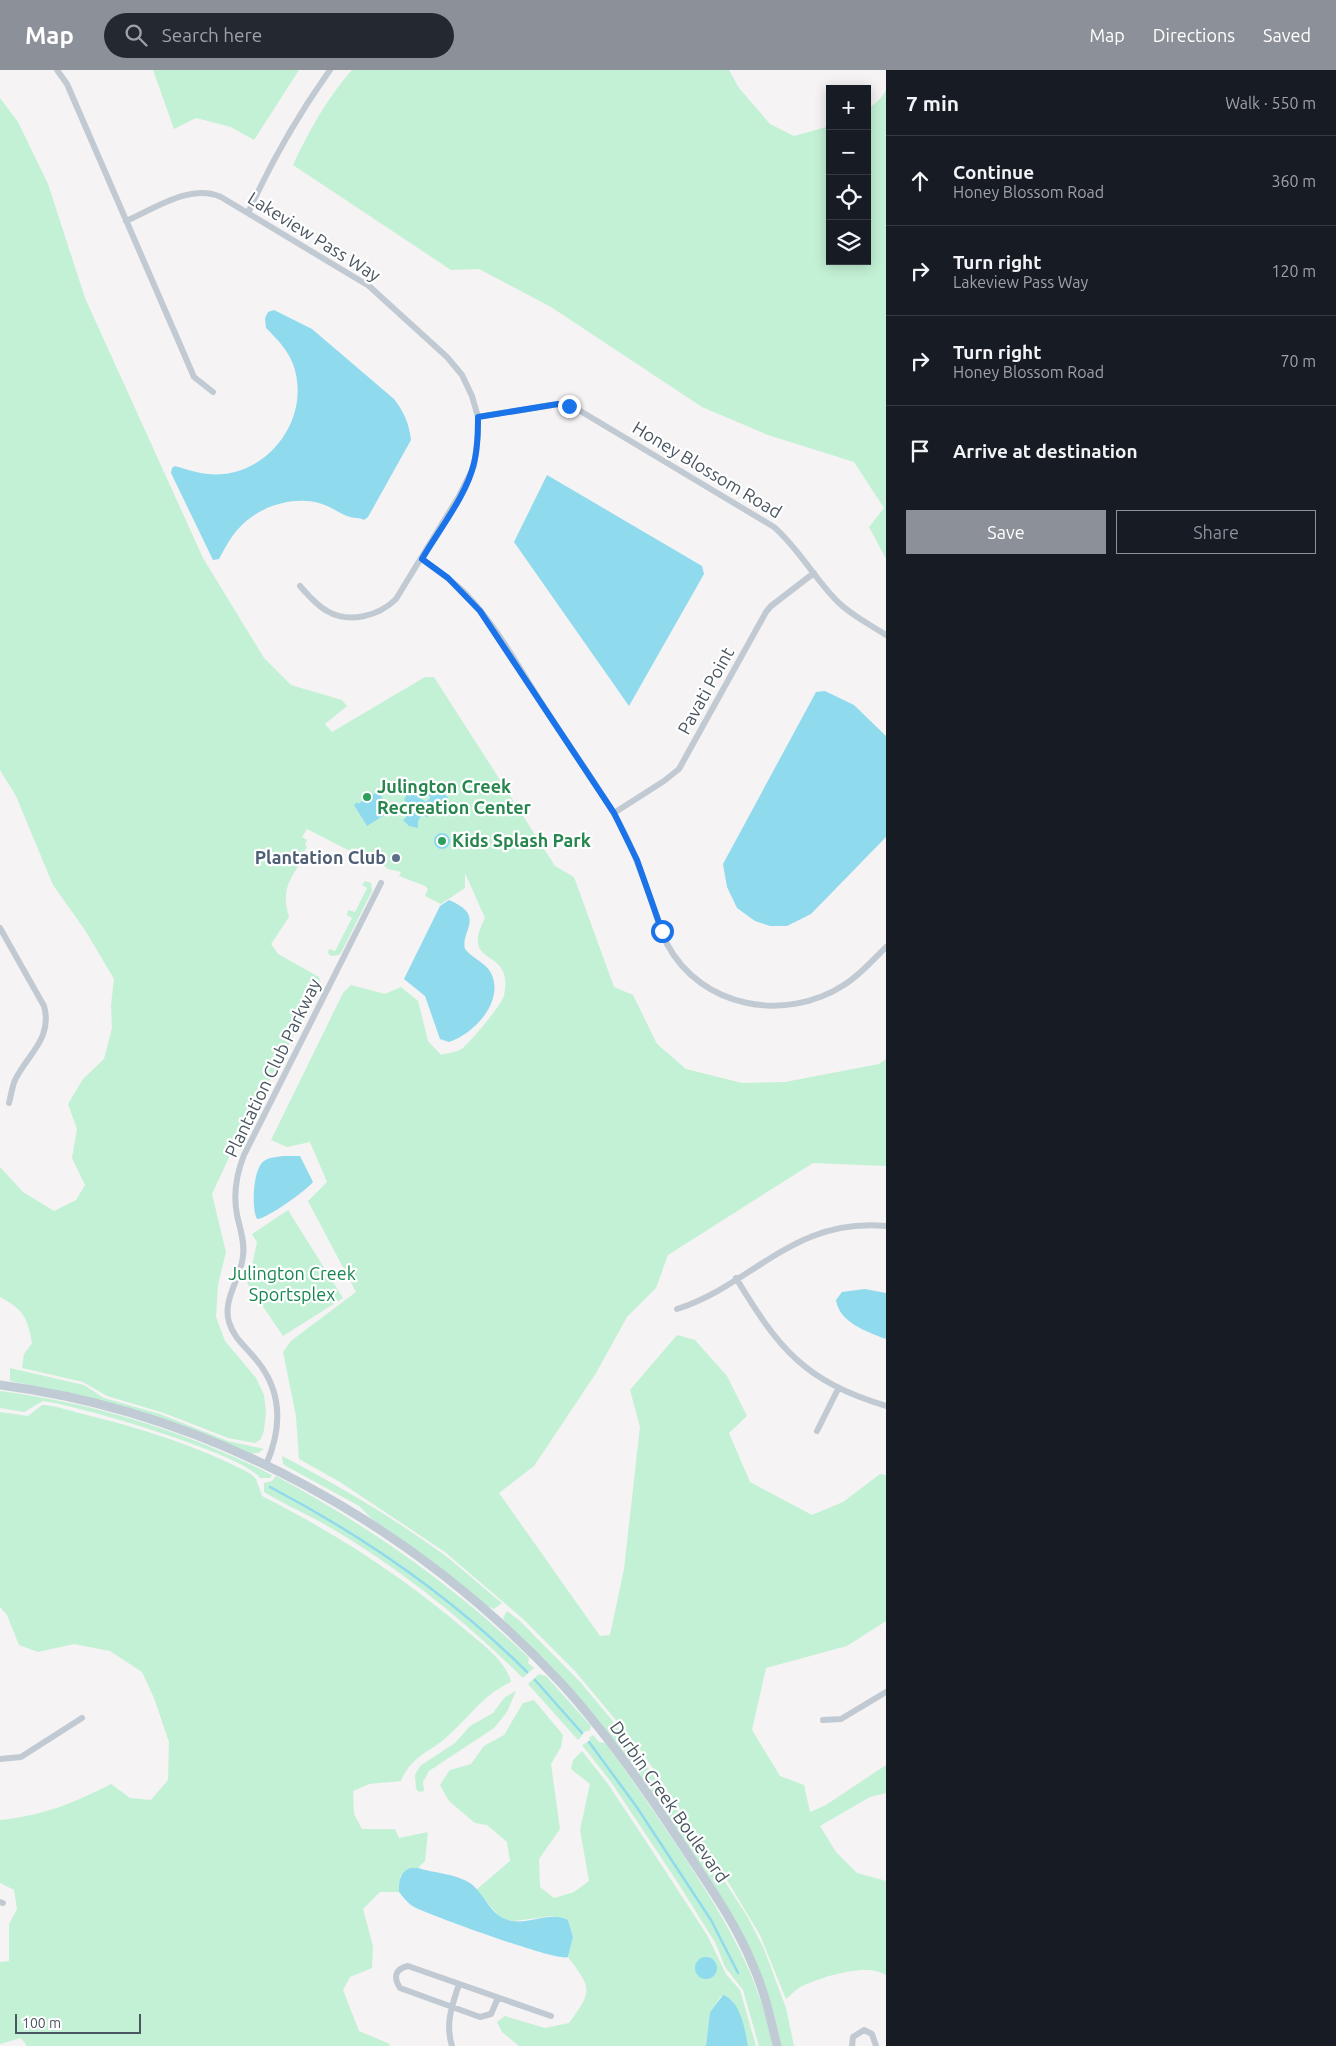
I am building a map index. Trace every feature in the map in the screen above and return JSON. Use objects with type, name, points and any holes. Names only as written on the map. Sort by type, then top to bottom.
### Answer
[{"type":"street","points":[[57,70],[66,84],[194,377],[213,392]]},
{"type":"street","points":[[248,212],[267,172],[298,116],[330,70]]},
{"type":"street","name":"Lakeview Pass Way","points":[[126,221],[183,196],[198,192],[212,194],[248,212],[376,292],[447,357],[462,375],[472,396],[478,417],[474,466],[459,496],[403,590],[388,607],[356,617],[342,616],[327,611],[300,586]]},
{"type":"street","name":"Honey Blossom Road","points":[[478,417],[558,404],[578,409],[774,527],[785,536],[837,600],[850,612],[886,635]]},
{"type":"street","points":[[422,559],[448,578],[480,611],[614,813],[637,860],[666,942],[681,963],[712,990],[735,1000],[754,1005],[777,1007],[814,1001],[846,985],[886,947]]},
{"type":"street","name":"Pavati Point","points":[[614,813],[664,781],[679,769],[766,612],[771,606],[814,573]]},
{"type":"street","name":"Plantation Club Parkway","points":[[266,1465],[278,1428],[277,1396],[263,1368],[234,1336],[228,1317],[230,1300],[242,1267],[244,1254],[243,1236],[236,1203],[237,1176],[244,1155],[381,883]]},
{"type":"street","points":[[0,928],[44,1006],[46,1015],[45,1034],[15,1081],[9,1103]]},
{"type":"street","points":[[677,1309],[704,1298],[802,1240],[824,1231],[858,1226],[886,1226]]},
{"type":"street","points":[[736,1278],[760,1317],[788,1353],[838,1389],[886,1406]]},
{"type":"street","name":"Durbin Creek Boulevard","points":[[0,1385],[71,1397],[135,1414],[215,1443],[266,1465],[363,1520],[434,1568],[498,1622],[562,1684],[593,1720],[641,1782],[733,1924],[758,1977],[777,2046]]},
{"type":"street","points":[[817,1431],[838,1389]]},
{"type":"street","points":[[823,1720],[840,1719],[886,1692]]},
{"type":"street","points":[[0,1758],[22,1757],[82,1718]]},
{"type":"street","points":[[498,1998],[494,2010],[486,2017],[480,2017],[400,1988],[397,1983],[396,1974],[399,1970],[408,1966],[551,2016]]},
{"type":"street","points":[[452,2046],[448,2026],[459,1984]]},
{"type":"street","points":[[852,2046],[856,2033],[864,2030],[872,2034],[876,2046]]},
{"type":"green space","points":[[153,70],[299,70],[254,140],[231,127],[196,118],[174,129]]},
{"type":"green space","points":[[352,70],[729,70],[739,88],[770,124],[794,136],[826,127],[826,265],[871,265],[871,107],[881,98],[886,90],[886,559],[869,527],[884,508],[854,462],[768,435],[702,407],[551,307],[479,269],[451,270],[293,165],[319,115],[334,92]]},
{"type":"green space","points":[[0,98],[18,122],[48,184],[85,298],[203,558],[264,658],[291,685],[342,700],[347,706],[325,724],[332,732],[425,677],[434,677],[555,866],[574,877],[614,987],[633,995],[657,1044],[686,1069],[742,1083],[785,1082],[879,1064],[886,1059],[886,1166],[813,1163],[668,1255],[656,1288],[627,1317],[596,1373],[534,1466],[499,1493],[600,1636],[610,1635],[624,1569],[640,1427],[630,1390],[677,1335],[695,1340],[727,1376],[747,1416],[729,1433],[750,1482],[812,1515],[843,1502],[880,1474],[886,1475],[886,1621],[847,1646],[766,1668],[752,1730],[780,1776],[804,1785],[810,1812],[826,1805],[886,1765],[886,1793],[870,1797],[820,1826],[836,1852],[857,1873],[886,1881],[886,1975],[878,1971],[868,1970],[844,1972],[802,1986],[786,1999],[760,1935],[727,1880],[640,1749],[575,1671],[522,1618],[445,1552],[340,1482],[299,1459],[296,1416],[283,1352],[291,1341],[356,1292],[308,1201],[327,1182],[310,1142],[287,1147],[271,1140],[343,993],[351,985],[385,994],[401,987],[418,1001],[428,1041],[441,1055],[463,1048],[495,1011],[504,996],[505,978],[502,969],[497,963],[480,949],[478,942],[479,932],[485,918],[465,873],[465,888],[441,904],[425,896],[428,889],[425,886],[399,876],[401,872],[388,869],[378,861],[376,865],[366,859],[368,855],[352,848],[350,851],[307,829],[302,837],[307,840],[305,845],[307,847],[303,853],[305,856],[291,878],[286,891],[289,917],[271,944],[278,954],[319,977],[321,984],[231,1153],[212,1194],[226,1252],[218,1285],[216,1317],[225,1341],[256,1378],[264,1395],[266,1413],[261,1439],[255,1443],[228,1438],[164,1413],[107,1396],[83,1382],[22,1368],[24,1354],[32,1343],[29,1327],[19,1310],[0,1297],[0,1167],[23,1192],[54,1211],[76,1200],[85,1185],[72,1158],[77,1129],[68,1104],[83,1079],[104,1059],[112,1028],[111,1005],[114,979],[85,930],[53,885],[16,796],[0,770]]},
{"type":"green space","points":[[365,881],[371,883],[372,891],[342,951],[339,955],[331,956],[328,953],[329,949],[335,951],[352,918],[347,915],[348,910],[355,912],[367,888],[362,885]]},
{"type":"green space","name":"Julington Creek Sportsplex","points":[[288,1210],[343,1298],[283,1336],[247,1283],[252,1279],[250,1275],[257,1242],[252,1234]]},
{"type":"green space","points":[[10,1368],[84,1385],[104,1398],[160,1414],[228,1441],[264,1449],[258,1453],[250,1454],[134,1410],[64,1392],[10,1381]]},
{"type":"green space","points":[[0,1391],[71,1403],[140,1421],[207,1445],[272,1475],[270,1478],[260,1478],[247,1468],[224,1456],[193,1444],[61,1404],[43,1401],[24,1412],[0,1408]]},
{"type":"green space","points":[[42,1405],[104,1419],[169,1439],[190,1446],[251,1474],[256,1479],[262,1496],[370,1558],[420,1594],[488,1649],[508,1674],[511,1682],[485,1699],[458,1727],[417,1759],[401,1781],[369,1784],[353,1791],[354,1814],[362,1829],[395,1829],[399,1838],[428,1832],[425,1861],[418,1868],[410,1868],[400,1876],[399,1892],[380,1892],[363,1909],[373,1946],[372,1968],[350,1977],[343,1990],[359,2031],[390,2044],[389,2046],[27,2046],[21,2038],[0,2044],[0,1962],[9,1961],[9,1924],[17,1909],[14,1890],[0,1883],[0,1820],[57,1808],[111,1784],[130,1798],[151,1800],[168,1780],[169,1742],[154,1698],[142,1672],[110,1651],[74,1644],[38,1652],[19,1645],[7,1615],[0,1607],[0,1412],[28,1416]]},
{"type":"green space","points":[[282,1456],[324,1478],[424,1540],[502,1603],[494,1609],[487,1606],[426,1557],[373,1520],[359,1506],[283,1464]]},
{"type":"green space","points":[[276,1476],[311,1495],[377,1536],[439,1581],[500,1631],[529,1658],[528,1663],[534,1668],[523,1678],[455,1616],[407,1578],[331,1528],[264,1492],[264,1483],[272,1481]]},
{"type":"green space","points":[[507,1611],[520,1621],[581,1683],[631,1743],[698,1840],[747,1916],[764,1949],[786,2008],[794,2046],[781,2046],[768,1994],[748,1947],[723,1903],[674,1826],[631,1765],[585,1706],[560,1677],[507,1624],[503,1618]]},
{"type":"green space","points":[[539,1674],[546,1676],[591,1726],[590,1730],[582,1733],[578,1740],[528,1684]]},
{"type":"green space","points":[[516,1691],[507,1712],[494,1728],[429,1771],[423,1782],[424,1791],[419,1792],[416,1789],[415,1775],[420,1766],[455,1743],[470,1726],[493,1713],[505,1697]]},
{"type":"green space","points":[[534,1700],[563,1735],[561,1747],[551,1764],[560,1829],[539,1859],[540,1887],[554,1898],[574,1892],[589,1881],[580,1830],[590,1784],[571,1769],[573,1760],[582,1751],[608,1784],[651,1849],[707,1935],[726,1974],[740,1990],[756,2046],[748,2046],[740,2014],[732,2000],[721,1996],[710,2012],[706,2046],[519,2046],[502,2032],[497,2022],[505,2016],[545,2028],[569,2023],[586,1996],[585,1983],[568,1957],[573,1937],[568,1920],[551,1916],[515,1921],[507,1920],[500,1917],[476,1890],[510,1861],[507,1842],[487,1825],[475,1823],[449,1801],[440,1785],[450,1770],[471,1764],[484,1746],[504,1735],[523,1703]]},
{"type":"green space","points":[[593,1735],[599,1742],[605,1743],[636,1785],[713,1902],[738,1947],[759,1995],[772,2046],[759,2046],[743,1990],[725,1967],[716,1944],[611,1782],[582,1745],[590,1741],[589,1738]]},
{"type":"water","points":[[274,310],[312,329],[394,399],[406,418],[411,440],[368,517],[364,520],[350,517],[326,505],[312,502],[300,501],[278,504],[257,513],[248,520],[228,542],[219,559],[213,560],[171,473],[172,468],[175,466],[199,473],[211,474],[224,474],[242,470],[259,461],[273,449],[284,435],[293,419],[297,401],[297,383],[293,364],[288,354],[266,328],[265,318],[268,312]]},
{"type":"water","points":[[547,475],[702,566],[704,574],[629,706],[514,542]]},
{"type":"water","points":[[825,691],[854,705],[886,736],[886,837],[811,914],[787,926],[770,926],[755,921],[737,908],[727,887],[723,864],[816,692]]},
{"type":"water","points":[[437,784],[447,789],[445,795],[448,797],[445,804],[440,804],[443,808],[440,814],[430,814],[427,817],[422,815],[418,821],[418,828],[409,826],[403,820],[412,811],[406,807],[408,803],[404,800],[409,790],[413,791],[416,788],[421,791],[420,798],[426,802],[430,798],[428,793],[430,788],[434,789]]},
{"type":"water","points":[[378,791],[391,811],[367,826],[354,805]]},
{"type":"water","name":"Kids Splash Park","points":[[439,833],[445,833],[450,838],[448,847],[439,849],[434,844],[434,838]]},
{"type":"water","points":[[449,900],[467,912],[469,924],[464,942],[465,949],[489,969],[494,984],[494,994],[485,1015],[477,1024],[459,1038],[449,1042],[440,1039],[425,996],[404,979],[440,906]]},
{"type":"water","points":[[300,1156],[313,1182],[286,1204],[268,1215],[257,1219],[254,1206],[254,1188],[257,1171],[264,1161],[273,1157]]},
{"type":"water","points":[[865,1289],[886,1293],[886,1339],[855,1325],[838,1308],[836,1300],[842,1292]]},
{"type":"water","points":[[410,1868],[452,1876],[470,1883],[496,1914],[508,1920],[523,1921],[546,1917],[560,1917],[568,1920],[573,1937],[568,1957],[559,1957],[520,1946],[416,1908],[408,1903],[399,1892],[402,1875]]},
{"type":"water","points":[[702,1957],[710,1957],[717,1964],[717,1972],[710,1979],[702,1979],[695,1972],[695,1964]]},
{"type":"water","points":[[723,1995],[734,2003],[738,2010],[744,2024],[748,2046],[706,2046],[710,2012]]},
{"type":"waterway","points":[[270,1487],[340,1526],[406,1570],[469,1618],[527,1672]]},
{"type":"waterway","points":[[535,1680],[582,1733]]},
{"type":"waterway","points":[[589,1742],[636,1806],[711,1920],[738,1973]]},
{"type":"place","name":"Julington Creek Recreation Center","points":[[367,797]]},
{"type":"place","name":"Kids Splash Park","points":[[442,841]]},
{"type":"place","name":"Plantation Club","points":[[396,858]]},
{"type":"route","points":[[569,406],[558,404],[478,417],[474,466],[459,496],[422,559],[466,594],[480,611],[614,813],[637,860],[662,931]]}]
